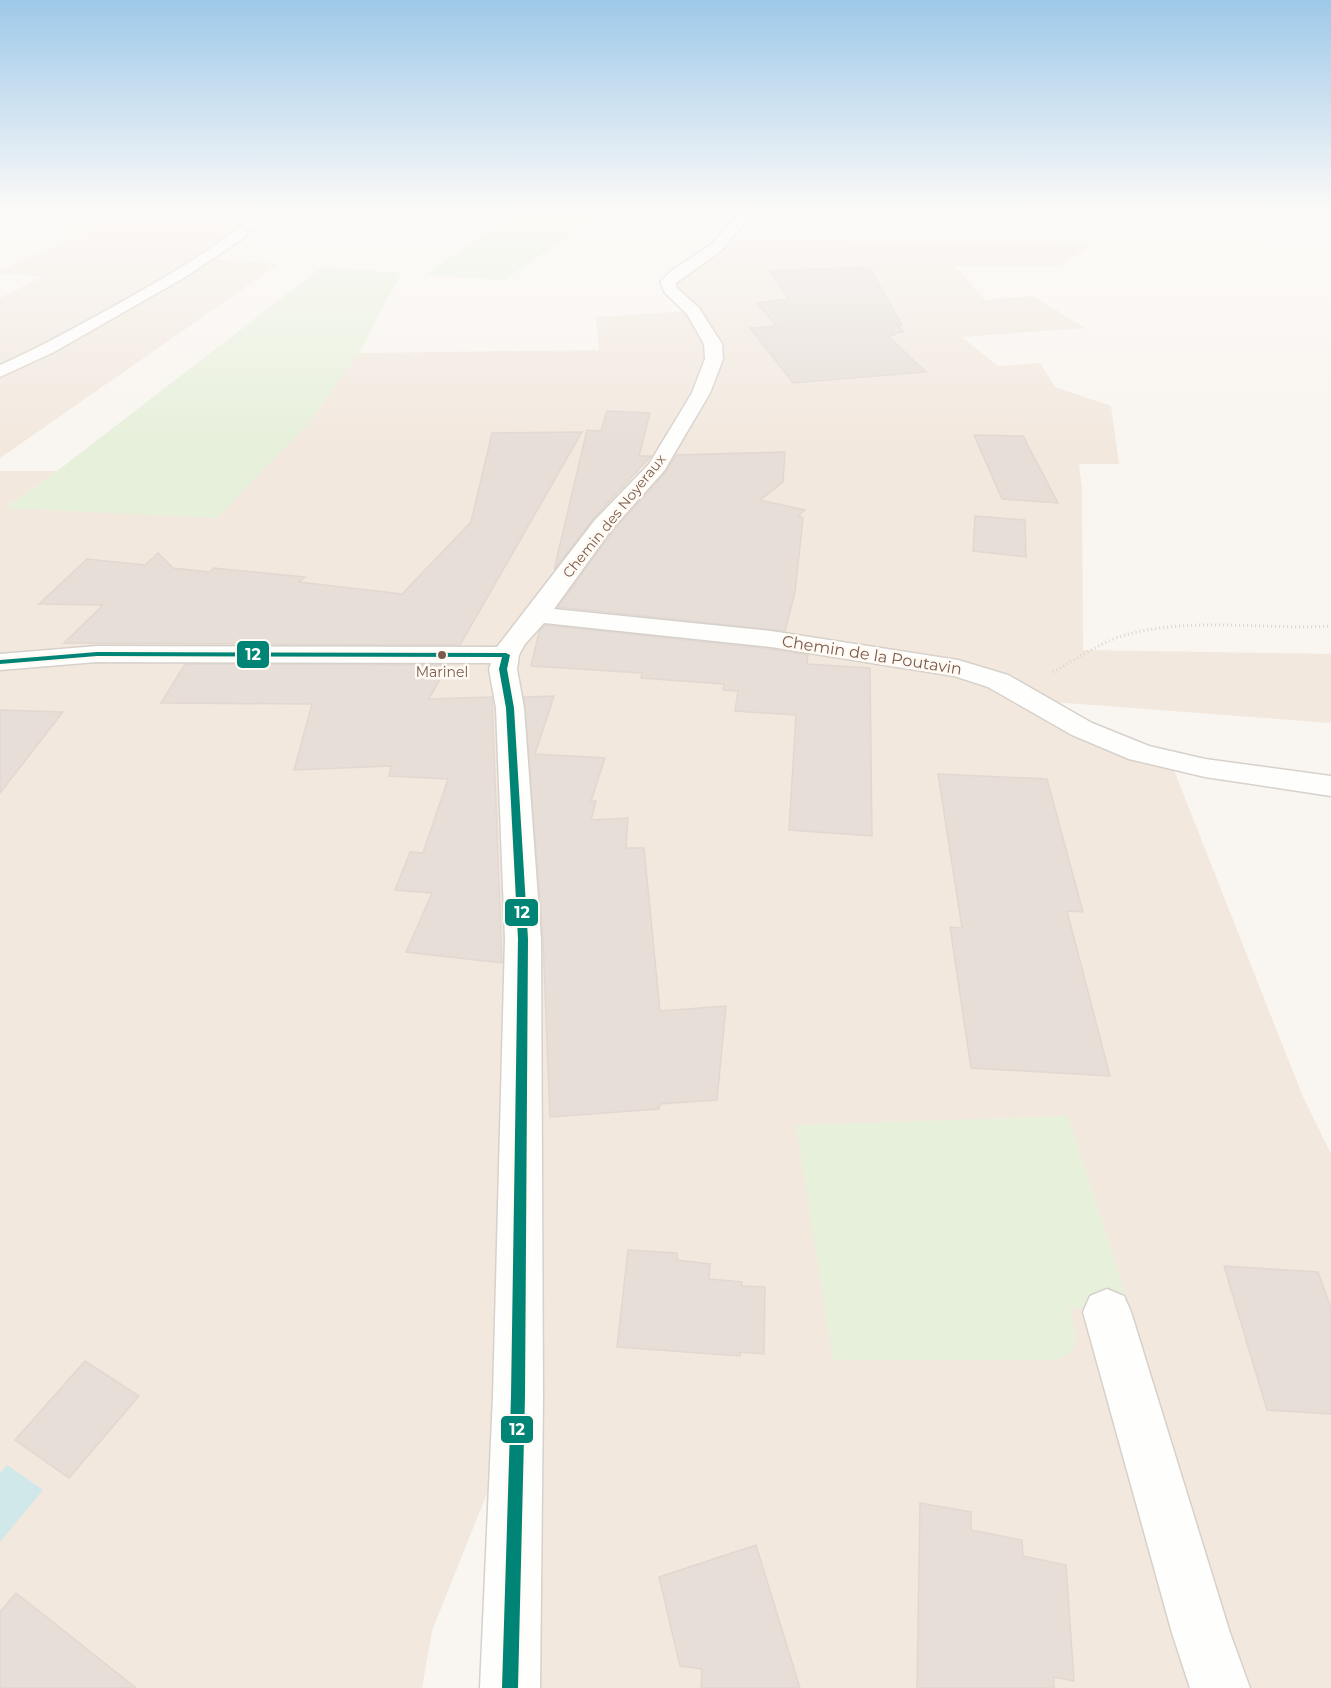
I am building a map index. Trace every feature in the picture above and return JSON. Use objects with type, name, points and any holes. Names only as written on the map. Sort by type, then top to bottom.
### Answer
[{"type":"street","points":[[0,372],[60,342],[156,288]]},
{"type":"street","name":"Chemin des Noyeraux","points":[[506,655],[514,641],[537,615],[598,531],[657,467],[701,393],[714,359],[713,344],[693,311],[669,288]]},
{"type":"street","name":"Chemin de la Poutavin","points":[[537,615],[696,630],[928,662],[978,673],[1014,690],[1082,729],[1140,753],[1205,768],[1331,786]]},
{"type":"street","points":[[0,662],[97,654],[506,655],[503,669],[510,708],[523,939],[518,1395],[510,1688]]},
{"type":"street","points":[[1107,1312],[1198,1622],[1220,1688]]},
{"type":"path","points":[[1014,690],[1069,663],[1094,647],[1144,630],[1199,624],[1283,629],[1331,626]]},
{"type":"shaded area","points":[[20,288],[245,288],[0,458],[0,298]]},
{"type":"shaded area","points":[[670,288],[974,288],[985,300],[1033,296],[1085,328],[962,337],[998,366],[1040,363],[1055,387],[1111,406],[1119,464],[1079,464],[1082,490],[1083,650],[1331,654],[1331,723],[1053,702],[1089,722],[1126,738],[1166,750],[1303,1097],[1331,1154],[1331,1688],[510,1688],[516,1421],[432,1631],[422,1688],[0,1688],[0,471],[57,471],[7,507],[307,425],[359,353],[599,350],[596,317],[692,311]],"holes":[[[1068,1116],[1069,1308],[1076,1334],[796,1126]]]},
{"type":"green space","points":[[295,288],[393,288],[359,353],[307,425],[217,518],[6,508]]},
{"type":"green space","points":[[1068,1116],[1130,1307],[1070,1308],[1076,1340],[1071,1351],[1056,1360],[833,1360],[796,1125]]},
{"type":"water","points":[[7,1465],[43,1490],[0,1542],[0,1473]]},
{"type":"building","points":[[781,288],[881,288],[902,325],[897,325],[904,332],[892,333],[895,335],[888,336],[926,372],[793,383],[750,328],[777,326],[757,303],[789,299]]},
{"type":"building","points":[[607,411],[650,413],[639,456],[651,456],[593,519],[554,570],[587,430],[601,431]]},
{"type":"building","points":[[582,432],[460,645],[64,643],[103,605],[39,604],[87,559],[145,565],[158,553],[173,568],[209,572],[214,568],[305,577],[299,582],[402,594],[471,522],[492,433]]},
{"type":"building","points":[[974,435],[1023,436],[1058,503],[1002,499]]},
{"type":"building","points":[[785,452],[783,482],[760,500],[805,510],[798,516],[803,518],[795,592],[785,631],[558,607],[613,531],[666,472],[676,455]]},
{"type":"building","points":[[975,516],[1025,520],[1026,557],[973,551]]},
{"type":"building","points":[[545,625],[771,649],[808,655],[807,664],[870,668],[872,836],[789,830],[796,715],[735,711],[738,691],[723,690],[724,684],[641,678],[642,673],[531,666],[539,632]]},
{"type":"building","points":[[185,664],[448,665],[429,699],[492,697],[502,963],[406,952],[432,893],[395,890],[410,852],[423,853],[448,779],[389,776],[391,766],[294,770],[312,704],[161,703]]},
{"type":"building","points":[[554,696],[535,754],[605,758],[591,801],[596,801],[591,820],[628,818],[626,848],[644,848],[660,1011],[726,1006],[717,1100],[660,1104],[659,1109],[550,1117],[543,939],[524,697]]},
{"type":"building","points":[[0,710],[63,712],[0,793]]},
{"type":"building","points":[[938,774],[1047,779],[1083,912],[1067,911],[1110,1076],[971,1068],[950,927],[962,928]]},
{"type":"building","points":[[628,1250],[677,1253],[677,1260],[710,1264],[709,1279],[742,1282],[742,1286],[765,1287],[764,1354],[740,1352],[740,1356],[617,1347]]},
{"type":"building","points":[[1224,1266],[1318,1272],[1331,1308],[1331,1414],[1267,1410]]},
{"type":"building","points":[[85,1361],[139,1396],[69,1478],[15,1440]]},
{"type":"building","points":[[920,1503],[971,1512],[971,1530],[1022,1540],[1023,1556],[1066,1565],[1074,1681],[1054,1677],[1054,1688],[917,1688]]},
{"type":"building","points":[[756,1545],[800,1688],[701,1688],[702,1669],[680,1666],[659,1577]]},
{"type":"building","points":[[16,1593],[136,1688],[0,1688],[0,1612]]},
{"type":"transit line","name":"12","points":[[0,662],[97,654],[506,655]]},
{"type":"transit line","name":"12","points":[[506,655],[503,669],[510,708],[523,939],[518,1396],[510,1688]]},
{"type":"place","name":"Marinel","points":[[442,655]]}]
